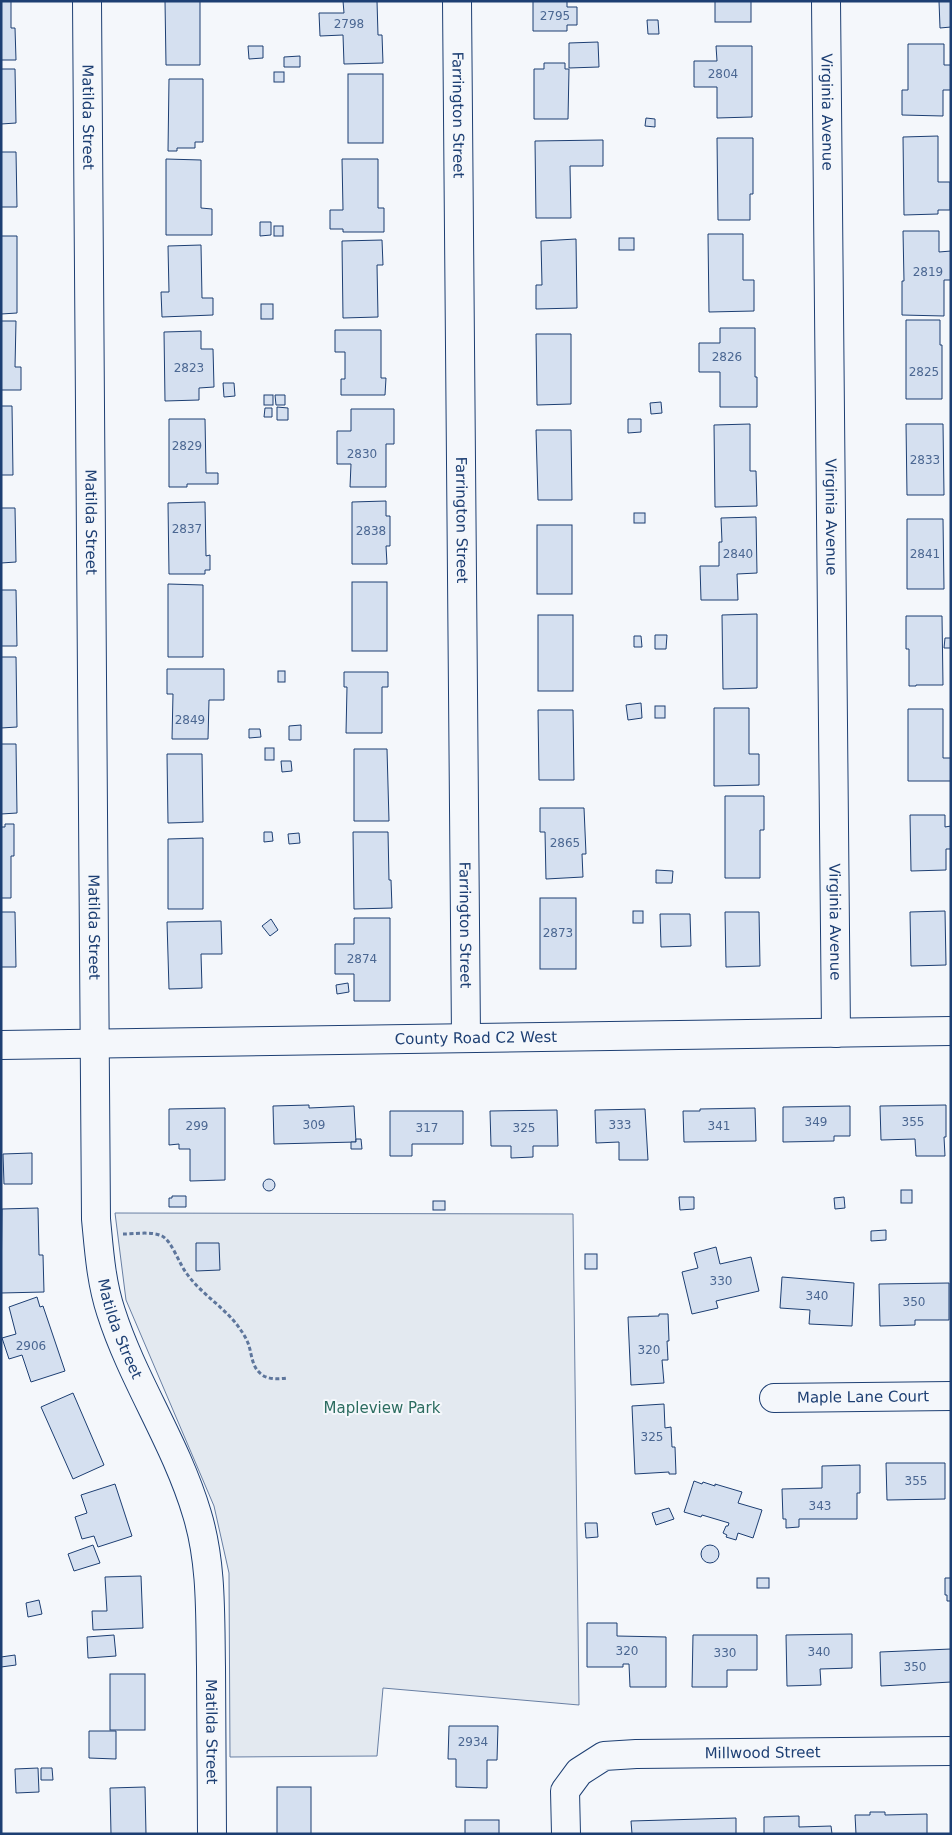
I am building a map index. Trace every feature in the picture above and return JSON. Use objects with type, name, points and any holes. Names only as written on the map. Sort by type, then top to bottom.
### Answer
[{"type":"street","name":"Matilda Street","points":[[87,1],[94,1044],[100,1266],[111,1311],[126,1350],[181,1472],[197,1514],[206,1557],[210,1604],[212,1834]]},
{"type":"street","name":"Farrington Street","points":[[457,1],[466,1038]]},
{"type":"street","name":"Virginia Avenue","points":[[826,1],[836,1033]]},
{"type":"street","name":"County Road C2 West","points":[[1,1045],[951,1031]]},
{"type":"street","name":"Maple Lane Court","points":[[774,1398],[951,1396]]},
{"type":"street","name":"Millwood Street","points":[[566,1834],[565,1792],[579,1772],[604,1756],[636,1754],[951,1751]]},
{"type":"path","points":[[98,1235],[153,1234],[160,1235],[166,1239],[185,1273],[232,1319],[240,1330],[248,1344],[251,1358],[262,1374],[278,1379],[287,1378]]},
{"type":"green space","name":"Mapleview Park","points":[[115,1213],[573,1214],[579,1705],[383,1688],[377,1756],[230,1757],[229,1573],[214,1506],[126,1300]]},
{"type":"building","points":[[1,1],[11,1],[11,28],[15,28],[16,60],[1,60]]},
{"type":"building","points":[[165,1],[200,1],[200,65],[166,65]]},
{"type":"building","points":[[343,1],[377,1],[378,35],[382,35],[383,63],[344,64],[343,35],[320,36],[319,13],[344,13]]},
{"type":"building","points":[[533,1],[567,1],[567,7],[577,7],[577,25],[567,25],[567,31],[533,31]]},
{"type":"building","points":[[715,1],[751,1],[751,22],[715,22]]},
{"type":"building","points":[[939,1],[951,1],[951,27],[940,28]]},
{"type":"building","points":[[647,20],[658,20],[659,34],[648,34]]},
{"type":"building","points":[[598,42],[599,67],[569,68],[569,43]]},
{"type":"building","points":[[908,44],[944,44],[944,65],[951,65],[951,90],[943,90],[943,116],[902,115],[902,90],[908,90]]},
{"type":"building","points":[[248,46],[263,46],[263,58],[249,59]]},
{"type":"building","points":[[716,46],[752,46],[752,117],[717,118],[717,87],[694,87],[694,61],[717,61]]},
{"type":"building","points":[[300,56],[300,67],[284,67],[284,57]]},
{"type":"building","points":[[544,63],[565,63],[565,69],[569,69],[568,119],[534,119],[534,69],[544,69]]},
{"type":"building","points":[[1,69],[15,69],[16,123],[1,124]]},
{"type":"building","points":[[274,72],[284,72],[284,82],[274,82]]},
{"type":"building","points":[[348,74],[383,74],[383,143],[348,143]]},
{"type":"building","points":[[169,79],[203,79],[203,142],[195,142],[195,148],[177,148],[177,151],[168,151]]},
{"type":"building","points":[[646,118],[655,119],[655,127],[645,126]]},
{"type":"building","points":[[938,136],[938,182],[950,182],[950,210],[938,210],[938,214],[904,215],[903,137]]},
{"type":"building","points":[[717,138],[753,138],[753,194],[750,194],[750,220],[718,220]]},
{"type":"building","points":[[603,140],[603,166],[570,166],[571,218],[536,218],[535,141]]},
{"type":"building","points":[[1,152],[16,152],[17,207],[1,207]]},
{"type":"building","points":[[166,159],[201,160],[201,208],[212,209],[212,235],[166,235]]},
{"type":"building","points":[[342,159],[378,159],[378,208],[384,208],[384,232],[343,232],[343,229],[330,229],[330,210],[343,210]]},
{"type":"building","points":[[260,222],[271,222],[271,235],[260,236]]},
{"type":"building","points":[[274,226],[283,226],[283,236],[274,236]]},
{"type":"building","points":[[903,231],[939,231],[939,252],[951,251],[951,280],[944,280],[944,316],[902,315],[902,281],[904,281]]},
{"type":"building","points":[[708,234],[743,234],[743,280],[754,280],[754,311],[709,312]]},
{"type":"building","points":[[1,236],[17,236],[17,313],[1,314]]},
{"type":"building","points":[[619,238],[634,238],[634,250],[619,250]]},
{"type":"building","points":[[576,239],[577,308],[536,309],[536,285],[542,285],[541,241]]},
{"type":"building","points":[[382,240],[383,265],[377,265],[378,317],[343,318],[342,241]]},
{"type":"building","points":[[201,245],[202,298],[213,298],[213,315],[162,317],[161,292],[169,292],[168,246]]},
{"type":"building","points":[[261,304],[273,304],[273,319],[261,319]]},
{"type":"building","points":[[906,320],[940,320],[942,399],[906,399]]},
{"type":"building","points":[[1,321],[16,321],[15,367],[21,367],[21,390],[1,390]]},
{"type":"building","points":[[720,328],[755,328],[757,407],[720,407],[720,372],[699,372],[699,343],[720,343]]},
{"type":"building","points":[[335,330],[381,330],[381,378],[386,378],[385,395],[341,395],[341,379],[345,379],[345,352],[335,352]]},
{"type":"building","points":[[201,331],[201,349],[213,349],[214,387],[199,388],[199,400],[165,401],[164,332]]},
{"type":"building","points":[[536,334],[571,334],[571,404],[537,405]]},
{"type":"building","points":[[223,383],[234,383],[235,396],[224,397]]},
{"type":"building","points":[[264,395],[273,395],[273,405],[264,405]]},
{"type":"building","points":[[275,395],[285,395],[285,405],[276,405]]},
{"type":"building","points":[[661,402],[662,413],[651,414],[650,403]]},
{"type":"building","points":[[1,406],[12,406],[13,475],[1,475]]},
{"type":"building","points":[[277,407],[288,408],[288,420],[277,420]]},
{"type":"building","points":[[265,408],[272,408],[272,417],[264,417]]},
{"type":"building","points":[[351,409],[394,409],[394,444],[386,444],[386,487],[350,487],[351,464],[337,464],[337,431],[351,431]]},
{"type":"building","points":[[169,419],[205,419],[206,473],[218,473],[218,484],[187,484],[187,487],[169,487]]},
{"type":"building","points":[[628,419],[641,419],[641,432],[628,433]]},
{"type":"building","points":[[750,424],[750,471],[756,471],[757,506],[715,507],[714,425]]},
{"type":"building","points":[[906,424],[943,424],[944,495],[907,495]]},
{"type":"building","points":[[536,430],[571,430],[572,500],[538,500]]},
{"type":"building","points":[[386,501],[386,516],[390,516],[390,546],[386,546],[387,564],[352,564],[352,502]]},
{"type":"building","points":[[205,502],[206,556],[210,555],[210,570],[205,570],[205,574],[169,574],[168,503]]},
{"type":"building","points":[[1,508],[15,508],[16,562],[1,563]]},
{"type":"building","points":[[634,513],[645,513],[645,523],[634,523]]},
{"type":"building","points":[[756,517],[757,573],[737,574],[738,600],[701,600],[700,566],[719,566],[719,542],[722,542],[721,518]]},
{"type":"building","points":[[907,519],[943,519],[944,589],[907,589]]},
{"type":"building","points":[[537,525],[572,525],[572,594],[537,594]]},
{"type":"building","points":[[352,582],[387,582],[387,651],[352,651]]},
{"type":"building","points":[[168,584],[203,585],[203,657],[168,657]]},
{"type":"building","points":[[1,590],[16,590],[17,646],[1,646]]},
{"type":"building","points":[[757,614],[757,688],[723,689],[722,615]]},
{"type":"building","points":[[538,615],[573,615],[573,691],[538,691]]},
{"type":"building","points":[[906,616],[942,616],[943,685],[909,686],[909,649],[906,649]]},
{"type":"building","points":[[655,635],[667,635],[666,649],[655,649]]},
{"type":"building","points":[[634,636],[641,636],[642,647],[634,647]]},
{"type":"building","points":[[945,638],[951,638],[951,648],[944,648]]},
{"type":"building","points":[[1,657],[16,657],[17,727],[1,728]]},
{"type":"building","points":[[167,669],[224,669],[224,700],[209,700],[208,739],[172,739],[173,694],[167,694]]},
{"type":"building","points":[[278,671],[285,671],[285,682],[278,682]]},
{"type":"building","points":[[344,672],[388,672],[388,687],[382,687],[382,733],[346,733],[347,687],[344,687]]},
{"type":"building","points":[[641,703],[642,718],[628,720],[626,705]]},
{"type":"building","points":[[655,706],[665,706],[665,718],[655,718]]},
{"type":"building","points":[[714,708],[749,708],[749,754],[759,754],[759,785],[714,786]]},
{"type":"building","points":[[908,709],[943,709],[943,758],[951,758],[951,781],[908,781]]},
{"type":"building","points":[[538,710],[573,710],[574,780],[539,780]]},
{"type":"building","points":[[301,725],[301,740],[289,740],[289,726]]},
{"type":"building","points":[[249,729],[260,729],[261,737],[249,738]]},
{"type":"building","points":[[1,744],[16,744],[17,813],[1,814]]},
{"type":"building","points":[[265,748],[274,748],[274,760],[265,760]]},
{"type":"building","points":[[354,749],[387,749],[389,821],[354,821]]},
{"type":"building","points":[[167,754],[202,754],[203,822],[168,823]]},
{"type":"building","points":[[281,761],[291,761],[292,771],[282,772]]},
{"type":"building","points":[[725,796],[764,796],[764,830],[760,830],[760,878],[725,878]]},
{"type":"building","points":[[540,808],[584,808],[586,854],[582,854],[583,877],[546,879],[545,832],[540,832]]},
{"type":"building","points":[[910,815],[945,815],[945,827],[951,826],[951,849],[946,849],[946,870],[911,871]]},
{"type":"building","points":[[5,824],[14,824],[14,856],[11,856],[11,898],[1,898],[1,827],[5,827]]},
{"type":"building","points":[[264,832],[272,832],[273,841],[264,842]]},
{"type":"building","points":[[353,832],[388,832],[389,880],[391,880],[392,908],[354,909]]},
{"type":"building","points":[[299,833],[300,843],[289,844],[288,834]]},
{"type":"building","points":[[203,838],[203,909],[168,909],[168,839]]},
{"type":"building","points":[[656,870],[673,871],[672,883],[656,883]]},
{"type":"building","points":[[540,898],[576,898],[576,969],[540,969]]},
{"type":"building","points":[[633,911],[643,911],[643,923],[633,923]]},
{"type":"building","points":[[945,911],[946,965],[911,966],[910,912]]},
{"type":"building","points":[[1,912],[15,912],[16,967],[1,967]]},
{"type":"building","points":[[725,912],[759,912],[760,966],[726,967]]},
{"type":"building","points":[[660,914],[690,914],[691,946],[661,947]]},
{"type":"building","points":[[354,918],[390,918],[390,1001],[354,1001],[354,974],[335,974],[335,944],[354,944]]},
{"type":"building","points":[[271,919],[278,930],[270,936],[262,926]]},
{"type":"building","points":[[221,921],[222,954],[201,954],[202,988],[169,989],[167,922]]},
{"type":"building","points":[[348,983],[349,992],[337,994],[336,985]]},
{"type":"building","points":[[309,1105],[309,1108],[354,1106],[356,1142],[274,1144],[273,1106]]},
{"type":"building","points":[[946,1105],[945,1156],[916,1156],[915,1139],[881,1140],[880,1106]]},
{"type":"building","points":[[850,1106],[850,1136],[834,1136],[834,1141],[783,1142],[783,1107]]},
{"type":"building","points":[[225,1108],[225,1180],[190,1181],[190,1149],[179,1149],[179,1144],[169,1145],[169,1109]]},
{"type":"building","points":[[755,1108],[756,1141],[684,1142],[683,1111]]},
{"type":"building","points":[[645,1109],[648,1160],[619,1160],[619,1142],[596,1143],[595,1110]]},
{"type":"building","points":[[557,1110],[558,1146],[533,1146],[533,1157],[511,1158],[511,1146],[491,1146],[490,1111]]},
{"type":"building","points":[[390,1111],[463,1111],[463,1144],[412,1144],[412,1156],[390,1156]]},
{"type":"building","points":[[356,1139],[361,1139],[362,1149],[351,1149],[351,1142],[356,1142]]},
{"type":"building","points":[[32,1153],[32,1184],[4,1184],[3,1154]]},
{"type":"building","points":[[267,1179],[271,1179],[275,1185],[271,1191],[267,1191],[263,1187],[263,1183]]},
{"type":"building","points":[[901,1190],[912,1190],[912,1203],[901,1203]]},
{"type":"building","points":[[172,1196],[186,1196],[186,1207],[169,1207],[169,1198],[172,1198]]},
{"type":"building","points":[[679,1197],[694,1197],[694,1209],[680,1210]]},
{"type":"building","points":[[844,1197],[845,1208],[835,1209],[834,1198]]},
{"type":"building","points":[[433,1201],[445,1201],[445,1210],[433,1210]]},
{"type":"building","points":[[38,1208],[39,1255],[43,1255],[44,1292],[1,1293],[2,1209]]},
{"type":"building","points":[[886,1230],[886,1240],[871,1241],[871,1231]]},
{"type":"building","points":[[196,1243],[219,1243],[220,1270],[196,1271]]},
{"type":"building","points":[[716,1247],[720,1264],[751,1257],[759,1291],[716,1301],[718,1308],[692,1314],[682,1272],[698,1268],[694,1253]]},
{"type":"building","points":[[585,1254],[597,1254],[597,1269],[585,1269]]},
{"type":"building","points":[[782,1277],[854,1283],[852,1326],[809,1324],[810,1310],[780,1308]]},
{"type":"building","points":[[949,1283],[949,1320],[915,1320],[915,1325],[880,1326],[879,1284]]},
{"type":"building","points":[[37,1297],[40,1307],[43,1306],[65,1371],[31,1382],[22,1355],[9,1359],[2,1338],[16,1334],[9,1307]]},
{"type":"building","points":[[659,1314],[668,1314],[668,1360],[662,1360],[664,1383],[631,1385],[628,1317],[659,1316]]},
{"type":"building","points":[[73,1393],[104,1465],[73,1479],[41,1407]]},
{"type":"building","points":[[664,1404],[665,1428],[671,1427],[672,1447],[675,1447],[676,1474],[669,1474],[669,1472],[635,1474],[632,1406]]},
{"type":"building","points":[[886,1463],[945,1463],[945,1499],[887,1500]]},
{"type":"building","points":[[860,1465],[860,1493],[857,1493],[857,1519],[799,1519],[799,1527],[786,1528],[786,1519],[783,1519],[782,1489],[822,1488],[822,1466]]},
{"type":"building","points":[[694,1481],[715,1486],[715,1484],[742,1492],[738,1503],[762,1510],[753,1538],[738,1533],[736,1540],[726,1537],[727,1535],[723,1533],[729,1523],[684,1512]]},
{"type":"building","points":[[115,1484],[132,1536],[98,1547],[94,1536],[82,1539],[75,1517],[87,1513],[81,1495]]},
{"type":"building","points":[[669,1508],[674,1519],[656,1525],[652,1513]]},
{"type":"building","points":[[585,1523],[597,1523],[598,1537],[586,1538]]},
{"type":"building","points":[[93,1545],[100,1563],[74,1571],[68,1554]]},
{"type":"building","points":[[706,1545],[714,1545],[719,1550],[717,1561],[706,1563],[701,1558],[701,1550]]},
{"type":"building","points":[[141,1576],[143,1628],[93,1630],[92,1611],[107,1611],[105,1577]]},
{"type":"building","points":[[757,1578],[769,1578],[769,1588],[757,1588]]},
{"type":"building","points":[[945,1578],[951,1578],[951,1601],[947,1601],[947,1595],[945,1595]]},
{"type":"building","points":[[39,1600],[42,1614],[28,1617],[26,1603]]},
{"type":"building","points":[[587,1623],[617,1623],[617,1636],[666,1637],[666,1687],[630,1687],[629,1664],[623,1664],[623,1667],[587,1667]]},
{"type":"building","points":[[852,1634],[852,1668],[820,1669],[821,1685],[787,1686],[786,1635]]},
{"type":"building","points":[[114,1635],[116,1656],[88,1658],[87,1637]]},
{"type":"building","points":[[693,1635],[757,1635],[757,1670],[727,1670],[727,1687],[692,1687]]},
{"type":"building","points":[[951,1649],[951,1682],[881,1686],[880,1652]]},
{"type":"building","points":[[15,1655],[16,1665],[1,1667],[1,1657]]},
{"type":"building","points":[[110,1674],[145,1674],[145,1730],[110,1730]]},
{"type":"building","points":[[449,1726],[498,1726],[497,1760],[487,1760],[487,1788],[456,1787],[456,1759],[448,1759]]},
{"type":"building","points":[[89,1731],[116,1731],[116,1759],[89,1758]]},
{"type":"building","points":[[38,1768],[39,1792],[16,1793],[15,1769]]},
{"type":"building","points":[[41,1768],[52,1768],[53,1780],[41,1780]]},
{"type":"building","points":[[145,1787],[146,1834],[111,1834],[110,1788]]},
{"type":"building","points":[[277,1787],[311,1787],[311,1834],[277,1834]]},
{"type":"building","points":[[870,1812],[885,1812],[885,1815],[927,1814],[927,1834],[856,1834],[855,1815],[870,1815]]},
{"type":"building","points":[[799,1816],[799,1827],[831,1826],[832,1834],[764,1834],[764,1817]]},
{"type":"building","points":[[736,1818],[736,1834],[632,1834],[631,1821]]},
{"type":"building","points":[[465,1820],[499,1820],[499,1834],[465,1834]]}]
